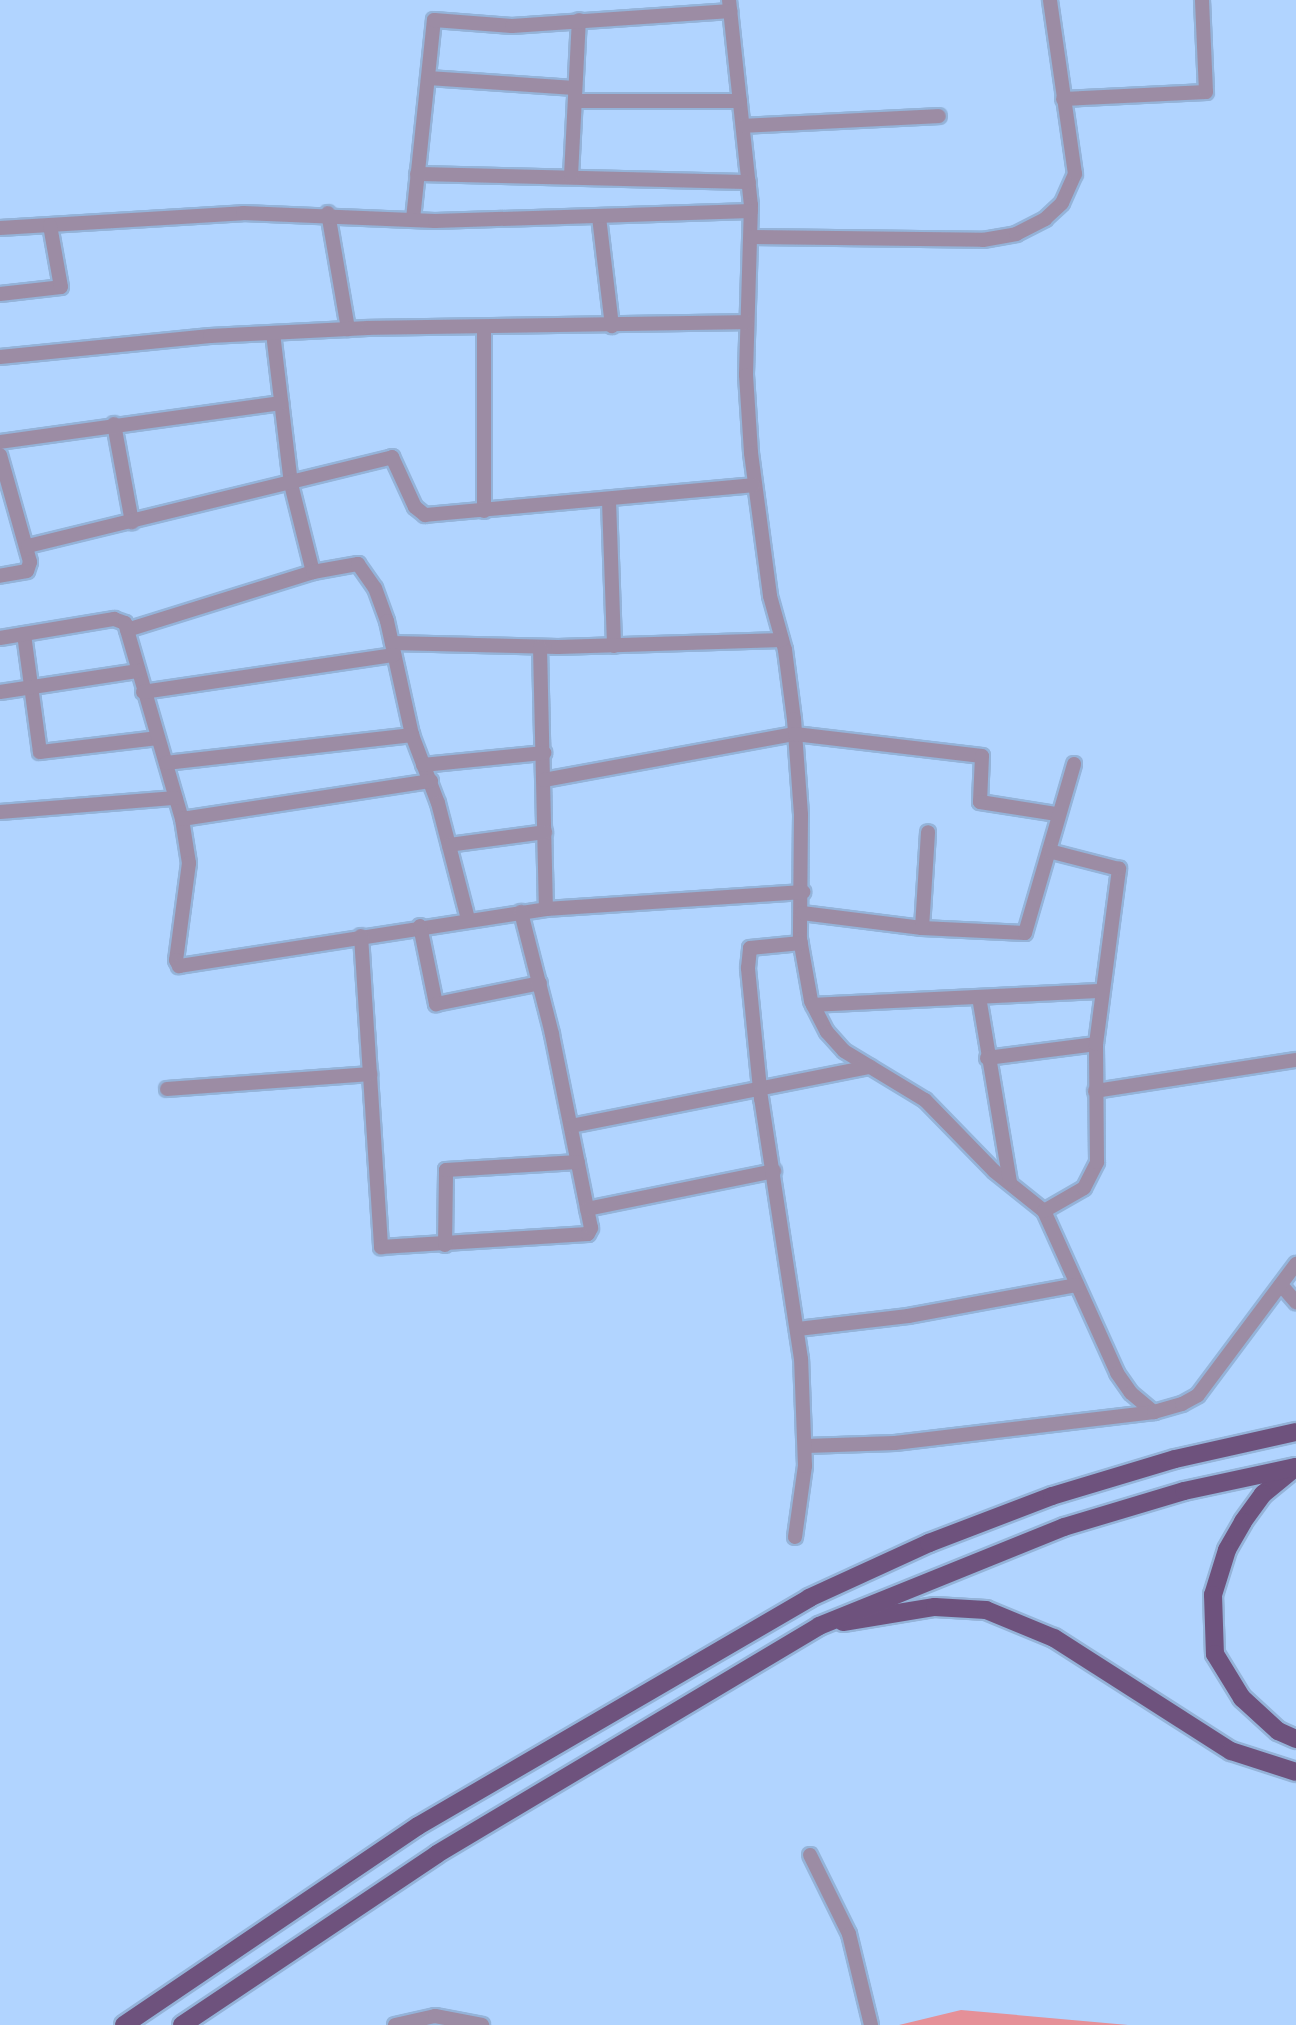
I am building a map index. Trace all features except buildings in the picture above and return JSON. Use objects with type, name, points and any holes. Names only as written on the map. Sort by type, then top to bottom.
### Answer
[{"type":"main road","points":[[124,2025],[418,1826],[809,1598],[929,1543],[1052,1496],[1175,1459],[1296,1432]]},
{"type":"main road","points":[[182,2025],[437,1854],[819,1626],[1063,1527],[1184,1491],[1296,1467]]},
{"type":"main road","points":[[1296,1467],[1263,1494],[1243,1522],[1227,1550],[1213,1595],[1215,1654],[1242,1698],[1279,1731],[1296,1739]]},
{"type":"main road","points":[[819,1626],[935,1607],[986,1610],[1054,1639],[1231,1751],[1296,1772]]},
{"type":"street","points":[[752,237],[983,240],[1016,234],[1045,219],[1062,203],[1075,174],[1050,0]]},
{"type":"street","points":[[1063,99],[1206,92],[1202,0]]},
{"type":"street","points":[[413,219],[434,20],[501,26],[729,5],[751,211],[747,322],[754,485],[770,596],[782,640],[795,734],[803,892],[800,943],[813,1005],[836,1044],[925,1100],[1044,1212],[1117,1373],[1131,1393],[1154,1412]]},
{"type":"street","points":[[572,176],[579,20]]},
{"type":"street","points":[[428,78],[575,94],[740,101]]},
{"type":"street","points":[[743,126],[939,116]]},
{"type":"street","points":[[417,174],[749,182]]},
{"type":"street","points":[[0,228],[230,213],[328,213],[413,219],[599,218],[751,211]]},
{"type":"street","points":[[328,213],[348,329]]},
{"type":"street","points":[[599,218],[611,326]]},
{"type":"street","points":[[0,294],[61,287],[50,225]]},
{"type":"street","points":[[0,357],[348,329],[747,322]]},
{"type":"street","points":[[484,327],[484,511]]},
{"type":"street","points":[[273,333],[291,484],[313,572]]},
{"type":"street","points":[[0,442],[114,424],[281,403]]},
{"type":"street","points":[[114,424],[132,522]]},
{"type":"street","points":[[0,455],[28,546],[29,569],[0,576]]},
{"type":"street","points":[[28,546],[291,484],[392,457],[419,513],[484,511],[609,501],[754,485]]},
{"type":"street","points":[[609,501],[614,646]]},
{"type":"street","points":[[127,630],[313,572],[358,564],[375,588],[393,649],[412,736],[430,781],[468,919]]},
{"type":"street","points":[[0,638],[114,619],[122,620],[182,819],[189,863],[176,960],[179,966],[420,926],[546,909],[803,892]]},
{"type":"street","points":[[24,634],[40,752],[158,738]]},
{"type":"street","points":[[143,692],[393,649],[540,648],[782,640]]},
{"type":"street","points":[[540,648],[546,909]]},
{"type":"street","points":[[0,692],[138,671]]},
{"type":"street","points":[[544,780],[795,734],[982,756],[982,804],[1057,814]]},
{"type":"street","points":[[166,763],[412,736]]},
{"type":"street","points":[[423,765],[544,753]]},
{"type":"street","points":[[802,913],[922,928],[1025,933],[1057,814],[1074,764]]},
{"type":"street","points":[[182,819],[430,781]]},
{"type":"street","points":[[0,812],[175,798]]},
{"type":"street","points":[[449,845],[545,832]]},
{"type":"street","points":[[922,928],[928,832]]},
{"type":"street","points":[[1044,1212],[1084,1188],[1097,1162],[1096,1044],[1119,867],[1049,851]]},
{"type":"street","points":[[361,936],[377,1240],[388,1248],[588,1234],[587,1209],[571,1126],[540,984],[521,912]]},
{"type":"street","points":[[420,926],[436,1004],[540,984]]},
{"type":"street","points":[[796,1537],[806,1446],[797,1329],[760,1088],[749,951],[754,947],[800,943]]},
{"type":"street","points":[[813,1005],[1102,991]]},
{"type":"street","points":[[979,997],[987,1058],[1010,1182]]},
{"type":"street","points":[[987,1058],[1096,1044]]},
{"type":"street","points":[[1095,1091],[1296,1060]]},
{"type":"street","points":[[571,1126],[870,1067]]},
{"type":"street","points":[[167,1089],[370,1074]]},
{"type":"street","points":[[445,1245],[446,1170],[578,1162]]},
{"type":"street","points":[[587,1209],[774,1171]]},
{"type":"street","points":[[806,1446],[895,1443],[1154,1412],[1198,1395],[1296,1264]]},
{"type":"street","points":[[797,1329],[908,1317],[1077,1285]]},
{"type":"street","points":[[1281,1285],[1296,1302]]},
{"type":"street","points":[[810,1855],[849,1934],[871,2025]]},
{"type":"street","points":[[395,2025],[435,2016],[482,2025]]},
{"type":"shaded area","points":[[961,2010],[1128,2025],[899,2025]]}]
